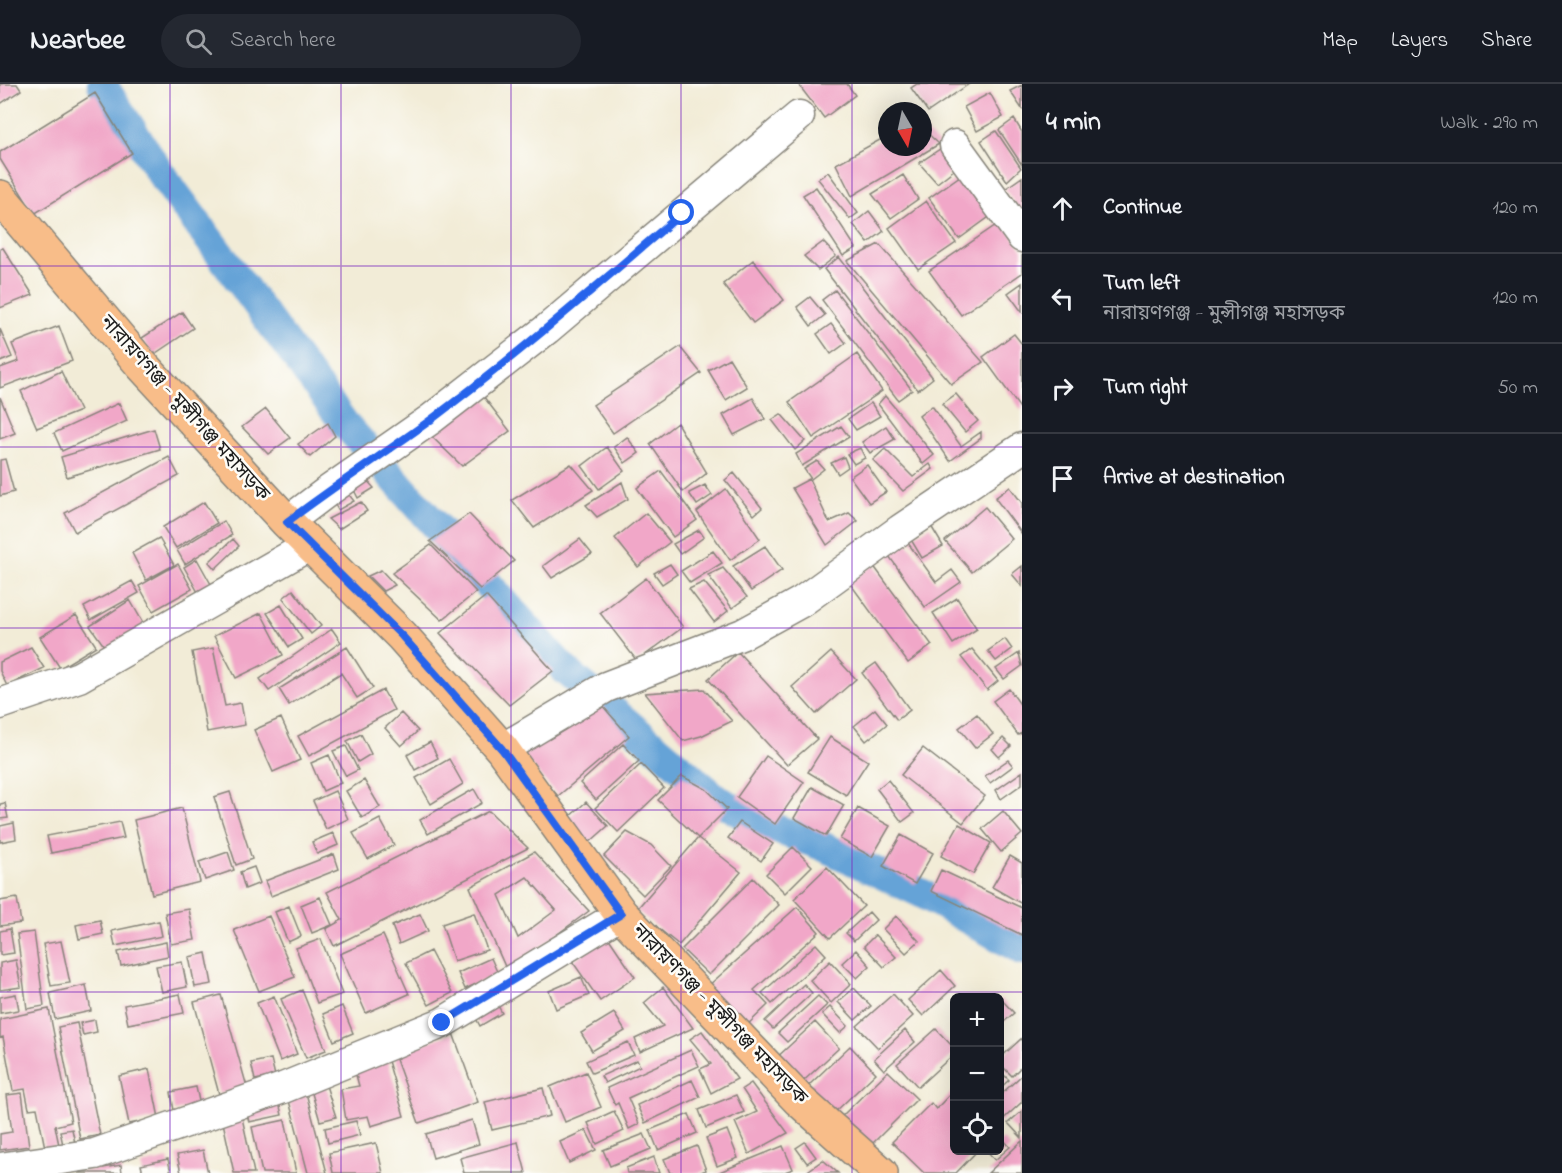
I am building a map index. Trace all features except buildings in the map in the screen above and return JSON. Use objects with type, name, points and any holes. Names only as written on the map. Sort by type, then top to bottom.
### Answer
[{"type":"main road","name":"নারায়ণগঞ্জ - মুন্সীগঞ্জ মহাসড়ক","points":[[0,197],[141,364],[287,522],[402,636],[502,749],[621,914],[799,1100],[881,1173]]},
{"type":"street","points":[[287,522],[431,419],[547,329],[799,116]]},
{"type":"street","points":[[955,145],[1022,237]]},
{"type":"street","points":[[502,749],[606,687],[743,634],[801,602],[900,530],[1022,448]]},
{"type":"street","points":[[0,704],[79,677],[310,545]]},
{"type":"street","points":[[0,1168],[95,1154],[283,1088],[442,1023],[621,914]]},
{"type":"waterway","points":[[102,84],[161,174],[344,423],[564,669],[716,798],[750,819],[822,846],[923,894],[1022,950]]},
{"type":"route","points":[[442,1023],[621,914],[502,749],[402,636],[287,522],[328,490],[431,419],[547,329],[682,213]]}]
